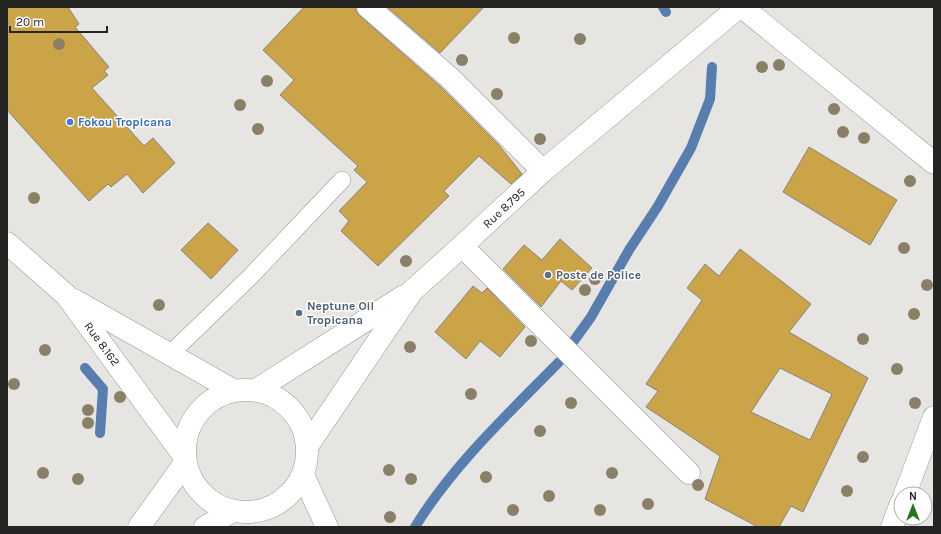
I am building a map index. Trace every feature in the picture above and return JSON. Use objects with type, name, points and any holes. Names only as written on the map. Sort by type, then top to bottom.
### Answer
[{"type":"main road","points":[[368,7],[450,78],[543,171]]},
{"type":"main road","name":"Rue 8.795","points":[[308,445],[412,291],[543,171],[739,7]]},
{"type":"main road","points":[[742,7],[934,163]]},
{"type":"main road","name":"Rue 8.162","points":[[7,243],[66,295],[184,460]]},
{"type":"main road","points":[[462,246],[689,473]]},
{"type":"main road","points":[[256,390],[412,291]]},
{"type":"main road","points":[[66,295],[169,355],[233,390]]},
{"type":"main road","points":[[204,527],[240,512],[270,508],[290,494],[303,474],[308,445],[299,419],[281,400],[256,390],[233,390],[212,399],[196,414],[186,434],[184,460],[195,485],[211,502],[240,512],[265,527]]},
{"type":"main road","points":[[907,486],[934,417]]},
{"type":"main road","points":[[139,527],[184,460]]},
{"type":"main road","points":[[303,474],[327,527]]},
{"type":"lane","points":[[169,355],[250,277],[342,180]]},
{"type":"building","name":"Fokou Tropicana","points":[[7,7],[68,7],[79,24],[75,27],[109,67],[104,71],[108,75],[92,88],[144,146],[153,138],[175,163],[143,193],[127,174],[111,187],[108,184],[89,201],[7,110]]},
{"type":"building","points":[[304,7],[356,7],[356,11],[360,16],[441,87],[499,145],[522,174],[511,184],[479,156],[444,191],[449,196],[378,266],[341,231],[349,221],[339,211],[367,182],[354,170],[358,166],[280,95],[294,80],[263,50]]},
{"type":"building","points":[[387,7],[484,7],[440,53]]},
{"type":"building","points":[[809,147],[897,200],[870,245],[783,192]]},
{"type":"building","points":[[208,223],[238,250],[211,279],[181,250]]},
{"type":"building","name":"Poste de Police","points":[[560,239],[592,268],[572,290],[561,281],[541,307],[503,269],[524,245],[542,260]]},
{"type":"building","points":[[740,249],[811,304],[789,332],[868,378],[803,512],[791,506],[779,527],[758,527],[705,499],[720,456],[646,407],[658,391],[646,384],[702,300],[687,288],[705,264],[719,276]],"holes":[[[780,368],[832,394],[810,440],[751,412]]]},
{"type":"building","points":[[473,286],[482,293],[487,288],[525,327],[500,357],[480,341],[466,359],[435,332]]},
{"type":"waterway","points":[[663,7],[666,12]]},
{"type":"waterway","points":[[573,342],[591,317],[629,250],[658,206],[691,148],[710,99],[712,67]]},
{"type":"waterway","points":[[415,527],[446,482],[464,461],[559,362]]},
{"type":"waterway","points":[[85,368],[103,389],[100,433]]},
{"type":"place","name":"Fokou Tropicana","points":[[70,122]]},
{"type":"place","name":"Poste de Police","points":[[548,275]]},
{"type":"place","name":"Neptune Oil Tropicana","points":[[299,313]]}]
